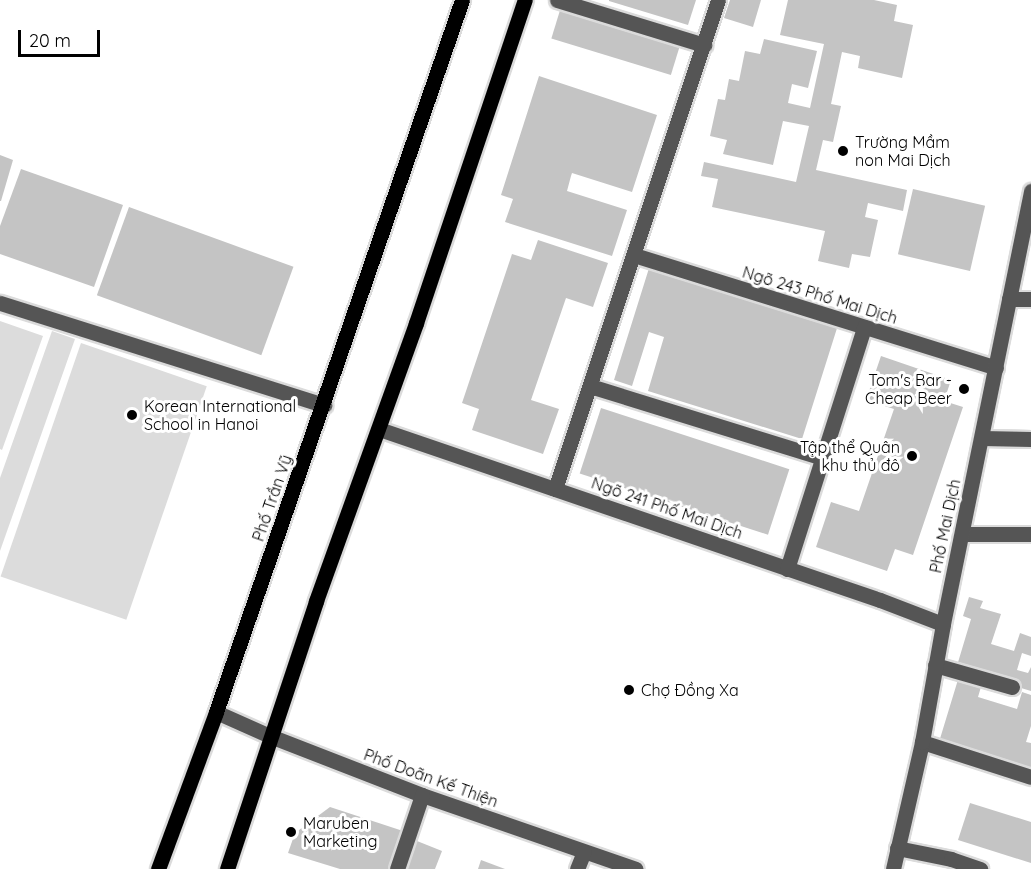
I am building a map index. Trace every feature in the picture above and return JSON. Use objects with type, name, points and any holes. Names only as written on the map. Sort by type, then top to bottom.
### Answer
[{"type":"main road","name":"Phố Trần Vỹ","points":[[158,869],[324,405],[462,0]]},
{"type":"main road","points":[[227,869],[270,736],[379,429],[525,0]]},
{"type":"street","points":[[558,0],[704,45]]},
{"type":"street","points":[[555,489],[718,0]]},
{"type":"street","name":"Phố Mai Dịch","points":[[893,869],[922,742],[943,624],[1031,191]]},
{"type":"street","name":"Ngõ 243 Phố Mai Dịch","points":[[634,255],[996,368]]},
{"type":"street","points":[[1009,299],[1031,299]]},
{"type":"street","points":[[0,303],[324,405]]},
{"type":"street","points":[[787,569],[864,327]]},
{"type":"street","points":[[590,386],[823,458]]},
{"type":"street","name":"Ngõ 241 Phố Mai Dịch","points":[[379,429],[943,624]]},
{"type":"street","points":[[982,438],[1031,439]]},
{"type":"street","points":[[963,534],[1031,534]]},
{"type":"street","points":[[936,665],[1012,687]]},
{"type":"street","name":"Phố Doãn Kế Thiện","points":[[216,712],[270,736],[422,795],[636,869]]},
{"type":"street","points":[[922,742],[1031,777]]},
{"type":"street","points":[[397,869],[422,795]]},
{"type":"street","points":[[897,848],[951,859],[980,869]]},
{"type":"street","points":[[577,869],[584,852]]},
{"type":"shaded area","points":[[0,321],[43,336],[2,450],[0,449]]},
{"type":"shaded area","points":[[52,331],[75,339],[0,551],[0,478]]},
{"type":"shaded area","points":[[81,343],[207,386],[126,620],[1,577]]},
{"type":"building","points":[[609,0],[696,0],[688,25],[609,1]]},
{"type":"building","points":[[730,0],[761,0],[753,27],[724,18]]},
{"type":"building","points":[[788,0],[874,0],[897,5],[894,21],[913,25],[902,78],[858,68],[860,56],[842,52],[831,104],[841,106],[833,142],[823,140],[816,170],[907,190],[903,211],[868,203],[865,217],[878,220],[870,257],[852,254],[849,268],[818,261],[825,231],[712,207],[718,179],[701,176],[704,162],[796,182],[809,126],[783,121],[773,165],[723,154],[727,140],[710,136],[718,99],[725,100],[729,79],[739,81],[745,51],[760,54],[764,39],[817,51],[808,88],[792,84],[788,103],[810,108],[824,44],[780,35]]},
{"type":"building","points":[[561,7],[681,44],[671,75],[551,39]]},
{"type":"building","points":[[539,76],[657,115],[632,192],[572,173],[571,176],[567,191],[627,210],[612,256],[505,222],[513,199],[501,195]]},
{"type":"building","points":[[0,155],[13,160],[1,201],[0,201]]},
{"type":"building","points":[[21,169],[123,205],[94,287],[0,254],[0,226]]},
{"type":"building","points":[[913,189],[985,206],[970,271],[898,254]]},
{"type":"building","points":[[129,207],[293,267],[261,355],[97,295]]},
{"type":"building","points":[[538,240],[608,263],[593,307],[566,298],[531,400],[559,409],[543,454],[472,430],[479,409],[462,403],[512,254],[531,260]]},
{"type":"building","points":[[650,265],[838,325],[802,439],[648,391],[664,337],[649,332],[632,386],[614,380]]},
{"type":"building","name":"Tập thể Quân khu thủ đô","points":[[881,356],[951,380],[944,401],[963,407],[913,555],[895,549],[887,571],[816,547],[831,502],[859,511],[894,409],[866,400]]},
{"type":"building","points":[[601,408],[789,469],[768,535],[580,474]]},
{"type":"building","points":[[969,597],[983,601],[980,608],[1001,614],[991,644],[1014,651],[1020,633],[1031,637],[1031,656],[1022,653],[1017,670],[1028,673],[1031,667],[1031,691],[956,669],[971,619],[963,616]]},
{"type":"building","points":[[960,673],[983,680],[978,697],[1017,709],[1022,692],[1031,695],[1031,726],[1026,742],[1031,743],[1031,770],[939,742]]},
{"type":"building","points":[[970,803],[1031,822],[1031,863],[958,840]]},
{"type":"building","points":[[330,807],[403,831],[391,869],[340,869],[288,853],[295,833]]},
{"type":"building","points":[[417,841],[442,851],[435,869],[406,869]]},
{"type":"building","points":[[481,860],[505,869],[478,869]]},
{"type":"place","name":"Trường Mầm non Mai Dịch","points":[[843,151]]},
{"type":"place","name":"Tom's Bar - Cheap Beer","points":[[964,389]]},
{"type":"place","name":"Korean International School in Hanoi","points":[[132,415]]},
{"type":"place","name":"Tập thể Quân khu thủ đô","points":[[912,456]]},
{"type":"place","name":"Chợ Đồng Xa","points":[[629,690]]},
{"type":"place","name":"Maruben Marketing","points":[[291,832]]}]
